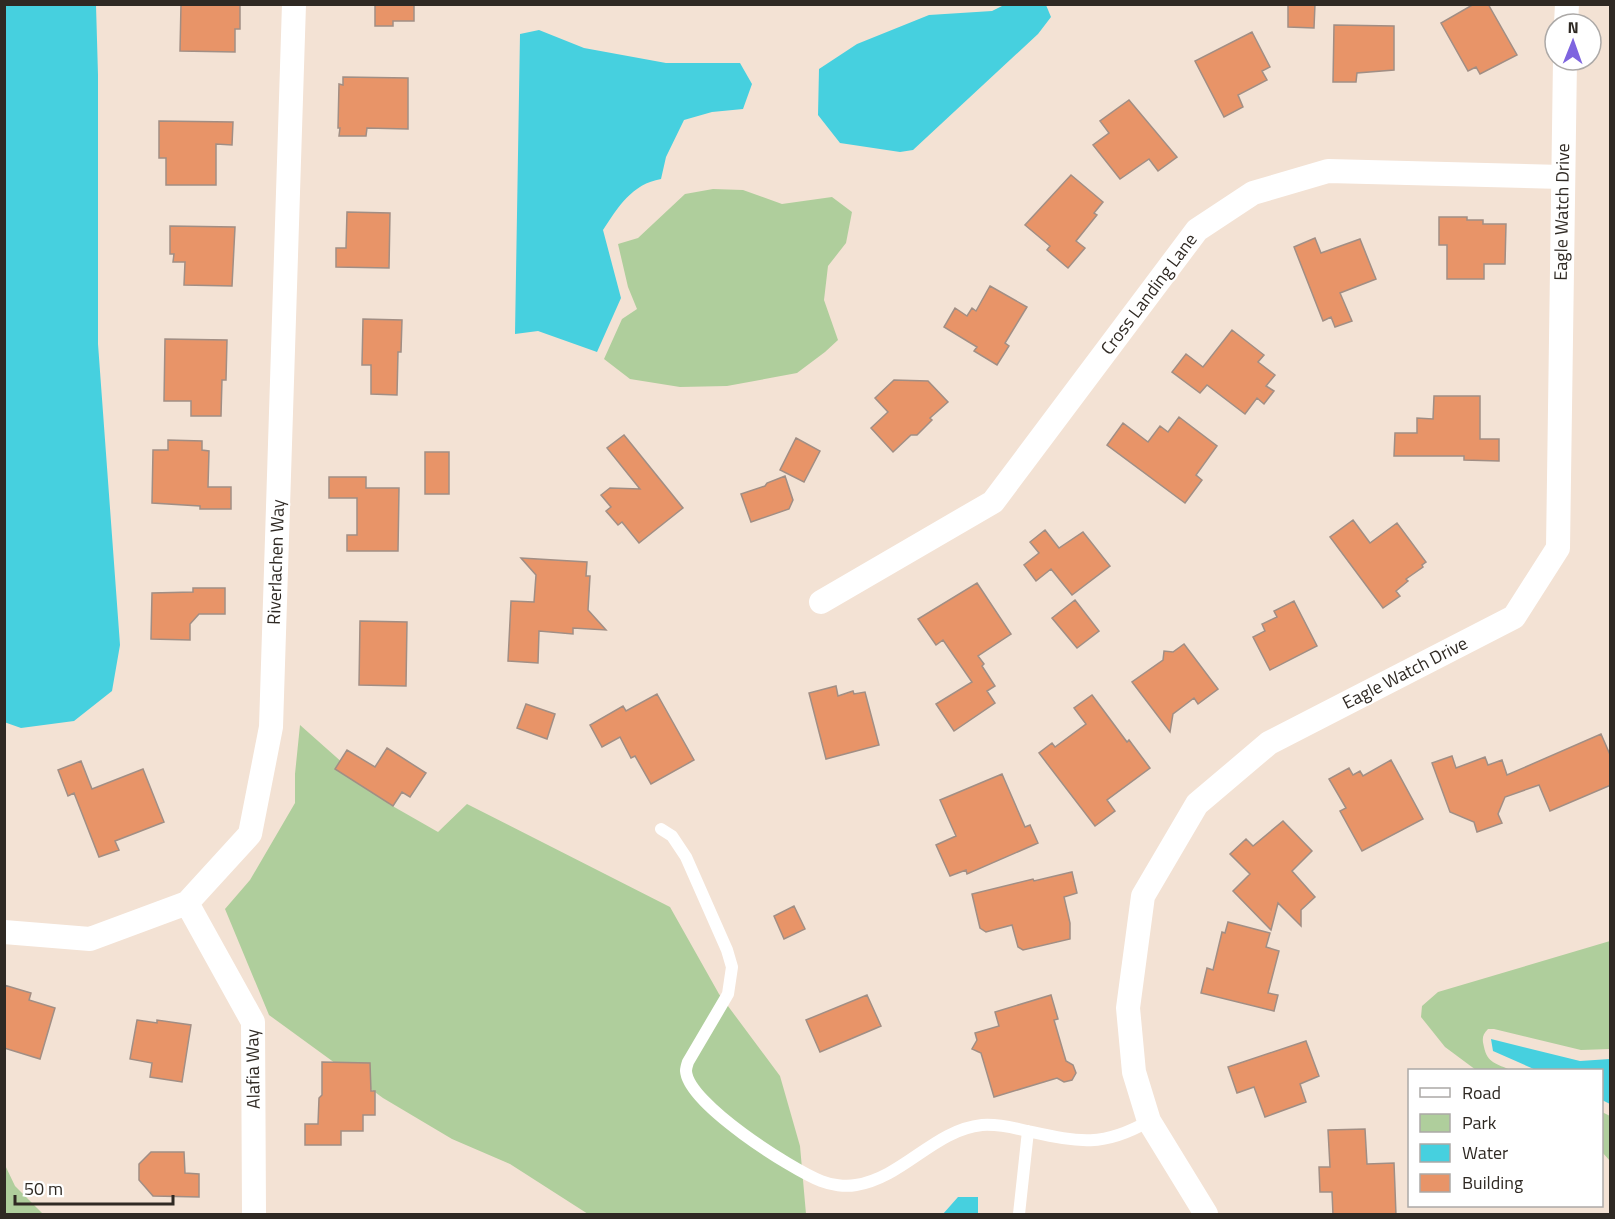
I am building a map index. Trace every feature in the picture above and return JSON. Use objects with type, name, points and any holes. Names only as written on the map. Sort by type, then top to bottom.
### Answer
[{"type":"street","name":"Riverlachen Way","points":[[4,932],[90,939],[187,903],[250,834],[271,727],[294,4]]},
{"type":"street","name":"Eagle Watch Drive","points":[[1206,1215],[1149,1121],[1134,1072],[1128,1008],[1143,896],[1197,804],[1269,743],[1514,617],[1558,548],[1565,72]]},
{"type":"street","name":"Cross Landing Lane","points":[[821,602],[993,502],[1197,230],[1253,193],[1328,171],[1562,177]]},
{"type":"street","name":"Alafia Way","points":[[187,903],[253,1022],[254,1215]]},
{"type":"lane","points":[[661,829],[672,836],[686,856],[727,950],[732,968],[728,994],[688,1062],[686,1072],[694,1088],[722,1118],[754,1143],[821,1181],[836,1185],[854,1185],[884,1178],[948,1136],[980,1125],[994,1125],[1083,1142],[1124,1134],[1149,1121]]},
{"type":"lane","points":[[1019,1215],[1028,1131]]},
{"type":"green space","points":[[713,189],[743,190],[782,204],[832,197],[852,212],[846,243],[828,266],[824,300],[838,340],[797,373],[727,386],[680,387],[630,379],[604,359],[622,319],[637,309],[628,287],[618,244],[638,238],[685,194]]},
{"type":"green space","points":[[300,725],[389,804],[438,832],[467,804],[670,907],[719,994],[780,1076],[800,1146],[806,1214],[588,1214],[510,1164],[452,1139],[383,1098],[269,1015],[225,909],[250,880],[295,803],[295,774]]},
{"type":"green space","points":[[1610,941],[1610,1049],[1581,1050],[1488,1029],[1483,1039],[1485,1052],[1493,1062],[1509,1069],[1475,1069],[1445,1047],[1421,1017],[1422,1006],[1438,992]]},
{"type":"green space","points":[[1603,1112],[1610,1116],[1610,1161],[1603,1153]]},
{"type":"green space","points":[[4,1163],[15,1186],[43,1214],[5,1214]]},
{"type":"water","points":[[4,5],[96,5],[98,344],[120,645],[112,691],[74,721],[21,728],[4,722]]},
{"type":"water","points":[[1004,5],[1046,5],[1051,17],[1038,34],[913,150],[900,152],[840,143],[818,115],[819,69],[857,44],[929,15],[992,11]]},
{"type":"water","points":[[539,30],[584,48],[666,63],[740,63],[752,84],[743,109],[712,112],[684,120],[666,157],[661,179],[634,191],[620,205],[603,230],[621,298],[597,352],[538,331],[515,334],[520,34]]},
{"type":"water","points":[[1491,1039],[1580,1061],[1610,1059],[1610,1104],[1603,1100],[1603,1069],[1534,1069],[1493,1051]]},
{"type":"water","points":[[958,1197],[978,1197],[978,1214],[943,1214]]},
{"type":"building","points":[[181,4],[240,4],[240,29],[235,29],[235,52],[180,51]]},
{"type":"building","points":[[375,4],[414,4],[414,21],[393,21],[393,26],[375,26]]},
{"type":"building","points":[[1288,4],[1315,4],[1314,28],[1288,27]]},
{"type":"building","points":[[1474,4],[1488,4],[1517,55],[1480,74],[1476,67],[1468,71],[1441,23]]},
{"type":"building","points":[[1334,25],[1394,26],[1394,70],[1357,73],[1356,82],[1333,82]]},
{"type":"building","points":[[1252,32],[1270,67],[1262,71],[1267,80],[1238,95],[1243,107],[1224,117],[1195,61]]},
{"type":"building","points":[[343,77],[408,78],[408,129],[367,128],[366,136],[339,136],[339,84],[343,85]]},
{"type":"building","points":[[1129,100],[1177,157],[1158,171],[1149,159],[1120,179],[1093,145],[1109,133],[1100,121]]},
{"type":"building","points":[[159,121],[233,122],[232,145],[216,144],[216,185],[166,185],[166,158],[159,158]]},
{"type":"building","points":[[1071,175],[1103,202],[1094,213],[1097,215],[1076,241],[1085,248],[1068,268],[1047,250],[1050,246],[1025,225]]},
{"type":"building","points":[[347,212],[390,213],[389,268],[336,267],[336,248],[346,248]]},
{"type":"building","points":[[1439,217],[1467,217],[1467,220],[1483,220],[1483,224],[1506,224],[1505,264],[1484,264],[1484,279],[1447,279],[1447,245],[1439,245]]},
{"type":"building","points":[[170,226],[235,227],[232,286],[184,285],[185,262],[173,262],[174,254],[170,254]]},
{"type":"building","points":[[1315,238],[1321,253],[1360,239],[1376,279],[1340,293],[1352,321],[1335,327],[1331,317],[1323,321],[1294,247]]},
{"type":"building","points":[[990,286],[1027,307],[1005,343],[1009,346],[997,365],[974,351],[977,347],[944,327],[955,308],[967,316],[972,308],[976,311]]},
{"type":"building","points":[[363,319],[402,320],[401,352],[398,352],[397,395],[371,394],[371,365],[362,365]]},
{"type":"building","points":[[1232,330],[1264,355],[1258,362],[1275,375],[1266,386],[1274,391],[1264,404],[1257,398],[1245,414],[1207,385],[1200,393],[1172,372],[1186,354],[1203,367]]},
{"type":"building","points":[[165,339],[227,340],[226,380],[222,380],[221,416],[191,416],[191,401],[164,401]]},
{"type":"building","points":[[894,380],[928,381],[948,402],[930,418],[932,420],[917,435],[911,435],[893,452],[871,428],[888,412],[875,398]]},
{"type":"building","points":[[1434,396],[1480,396],[1480,439],[1499,439],[1499,461],[1464,460],[1464,456],[1394,456],[1395,433],[1417,433],[1417,418],[1433,419]]},
{"type":"building","points":[[1179,417],[1217,446],[1196,475],[1202,480],[1185,503],[1107,445],[1123,423],[1148,442],[1160,426],[1168,432]]},
{"type":"building","points":[[624,435],[683,508],[639,543],[622,522],[618,525],[606,511],[611,507],[601,495],[610,488],[640,489],[607,448]]},
{"type":"building","points":[[796,438],[820,451],[804,482],[780,470]]},
{"type":"building","points":[[168,440],[202,441],[202,450],[209,451],[208,487],[231,487],[231,509],[200,509],[200,506],[152,503],[153,450],[168,450]]},
{"type":"building","points":[[425,452],[449,452],[449,494],[425,494]]},
{"type":"building","points":[[785,476],[793,500],[789,509],[751,522],[741,494]]},
{"type":"building","points":[[329,477],[366,477],[366,488],[399,488],[398,551],[347,551],[347,535],[357,535],[357,498],[329,498]]},
{"type":"building","points":[[1353,520],[1370,543],[1397,523],[1426,562],[1396,591],[1400,596],[1383,608],[1330,537]]},
{"type":"building","points":[[1045,530],[1059,548],[1083,532],[1110,566],[1072,595],[1051,569],[1036,581],[1024,565],[1039,553],[1030,542]]},
{"type":"building","points":[[521,558],[587,562],[586,576],[590,576],[588,610],[606,630],[573,628],[573,634],[539,631],[538,663],[508,661],[511,601],[534,602],[536,575]]},
{"type":"building","points":[[977,583],[1011,634],[978,656],[995,686],[987,691],[995,703],[954,731],[936,704],[972,682],[943,640],[936,645],[918,619]]},
{"type":"building","points":[[193,588],[225,588],[225,614],[199,614],[190,624],[190,640],[151,639],[152,593],[193,592]]},
{"type":"building","points":[[1075,600],[1099,631],[1077,648],[1052,618]]},
{"type":"building","points":[[1294,601],[1317,646],[1270,670],[1253,637],[1265,631],[1262,624],[1277,617],[1274,611]]},
{"type":"building","points":[[360,621],[407,622],[406,686],[359,685]]},
{"type":"building","points":[[1184,644],[1218,689],[1198,704],[1194,698],[1173,714],[1170,732],[1132,682],[1163,660],[1164,651],[1173,652]]},
{"type":"building","points":[[836,686],[838,696],[853,691],[854,694],[865,692],[879,745],[826,759],[809,693]]},
{"type":"building","points":[[657,694],[694,760],[651,784],[635,756],[631,758],[620,737],[602,747],[590,725],[623,706],[626,711]]},
{"type":"building","points":[[1092,695],[1127,742],[1129,740],[1150,768],[1107,800],[1115,811],[1095,826],[1039,753],[1052,743],[1055,747],[1086,724],[1074,708]]},
{"type":"building","points":[[526,704],[555,714],[547,739],[517,728]]},
{"type":"building","points":[[1601,734],[1611,757],[1611,785],[1550,811],[1539,785],[1505,797],[1498,814],[1502,823],[1477,832],[1474,822],[1450,812],[1432,763],[1452,756],[1456,768],[1485,757],[1488,765],[1502,760],[1507,775]]},
{"type":"building","points":[[387,748],[426,773],[410,797],[402,792],[393,806],[335,769],[347,750],[375,767]]},
{"type":"building","points":[[1391,760],[1423,819],[1362,851],[1340,811],[1346,808],[1329,779],[1349,768],[1353,775],[1360,771],[1363,776]]},
{"type":"building","points":[[81,761],[92,789],[143,769],[164,822],[115,841],[119,850],[99,857],[74,793],[68,796],[58,770]]},
{"type":"building","points":[[1002,774],[1025,827],[1030,825],[1038,843],[967,874],[966,870],[950,876],[936,845],[956,836],[940,800]]},
{"type":"building","points":[[1283,821],[1312,851],[1292,871],[1315,897],[1301,910],[1301,926],[1278,903],[1271,930],[1233,891],[1250,874],[1230,854],[1246,839],[1253,846]]},
{"type":"building","points":[[1072,872],[1077,893],[1064,897],[1070,923],[1070,939],[1023,950],[1018,947],[1012,925],[986,932],[980,928],[972,894]]},
{"type":"building","points":[[794,906],[805,929],[784,939],[774,916]]},
{"type":"building","points":[[1228,922],[1270,933],[1266,947],[1279,951],[1268,993],[1278,995],[1274,1011],[1201,993],[1207,968],[1213,970],[1222,932],[1225,933]]},
{"type":"building","points":[[4,985],[31,993],[29,1000],[55,1008],[40,1059],[4,1048]]},
{"type":"building","points":[[867,995],[881,1026],[820,1052],[806,1020]]},
{"type":"building","points":[[1051,995],[1058,1019],[1054,1020],[1066,1061],[1073,1065],[1076,1073],[1072,1080],[1064,1082],[1057,1078],[994,1097],[981,1053],[972,1049],[977,1040],[975,1033],[999,1026],[995,1012]]},
{"type":"building","points":[[137,1020],[157,1023],[157,1020],[191,1025],[182,1082],[150,1077],[152,1063],[130,1059]]},
{"type":"building","points":[[1306,1041],[1319,1076],[1300,1084],[1306,1102],[1265,1117],[1254,1087],[1237,1093],[1228,1067]]},
{"type":"building","points":[[322,1062],[370,1063],[371,1091],[375,1091],[375,1115],[363,1115],[363,1131],[341,1131],[341,1145],[305,1145],[305,1124],[318,1124],[319,1098],[322,1095]]},
{"type":"building","points":[[1365,1129],[1367,1164],[1394,1163],[1396,1215],[1333,1215],[1332,1192],[1320,1192],[1319,1167],[1330,1167],[1328,1130]]},
{"type":"building","points":[[151,1152],[184,1152],[185,1173],[199,1174],[199,1197],[153,1196],[139,1180],[139,1164]]}]
